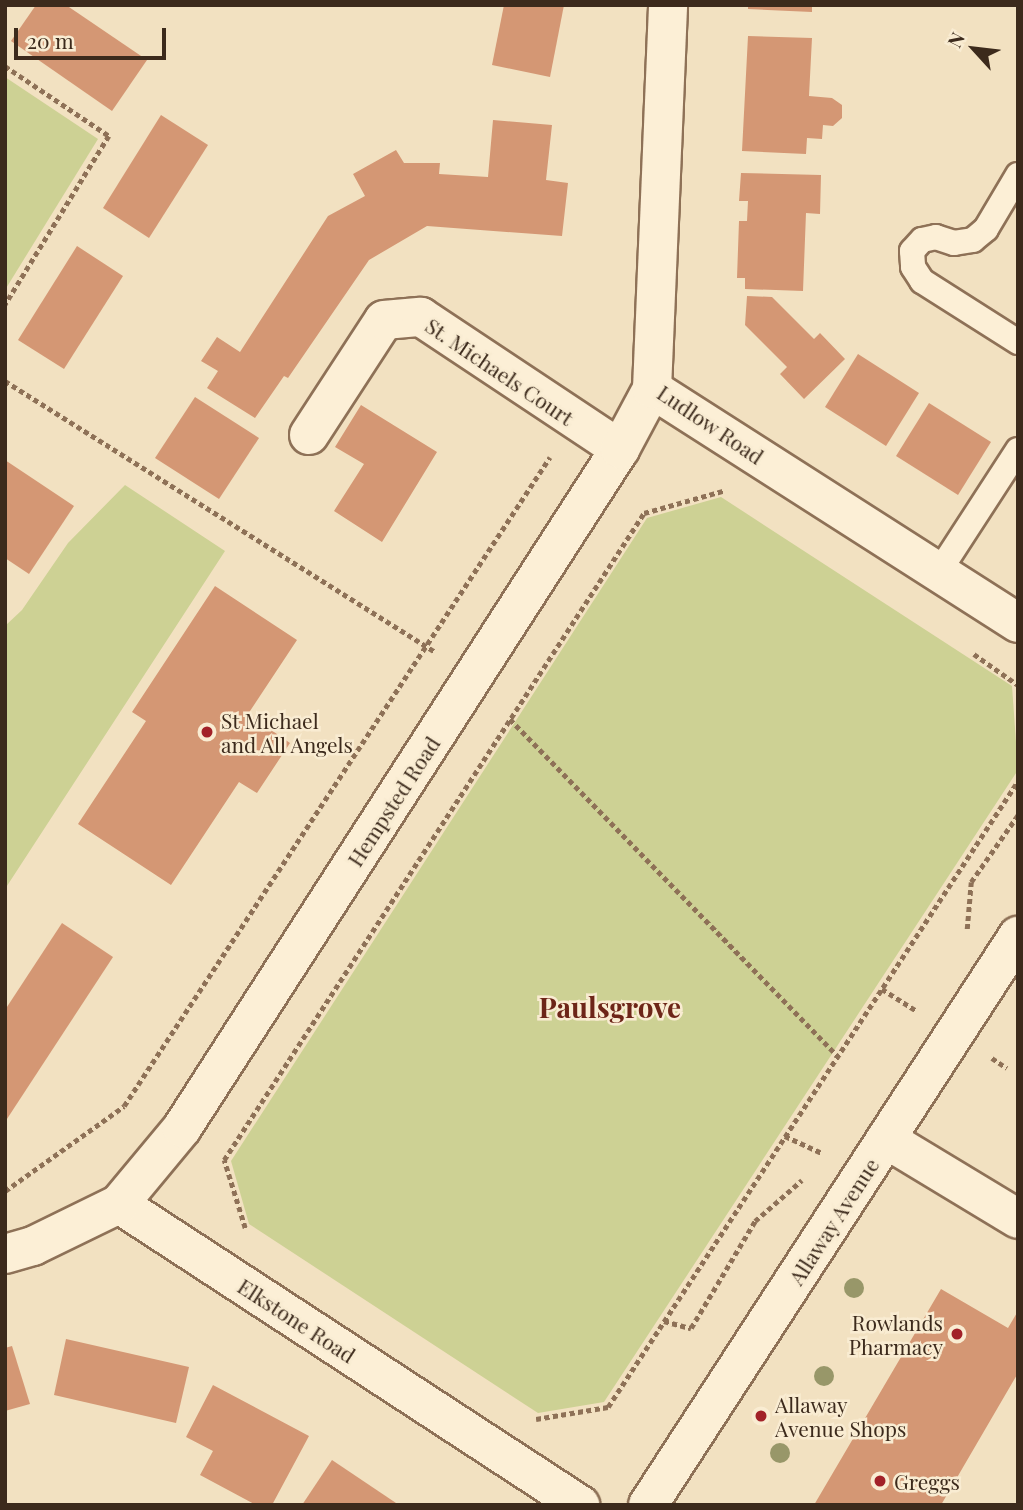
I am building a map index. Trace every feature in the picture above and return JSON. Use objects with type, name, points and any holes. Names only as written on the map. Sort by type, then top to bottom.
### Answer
[{"type":"street","name":"Ludlow Road","points":[[668,5],[652,389],[940,570],[1018,623]]},
{"type":"street","name":"St. Michaels Court","points":[[309,435],[384,320],[421,317],[620,449]]},
{"type":"street","name":"Hempsted Road","points":[[119,1204],[182,1128],[620,449],[652,389]]},
{"type":"street","name":"Allaway Avenue","points":[[648,1505],[1018,936]]},
{"type":"street","points":[[886,1139],[1018,1219]]},
{"type":"street","points":[[5,1254],[33,1246],[119,1204]]},
{"type":"street","name":"Elkstone Road","points":[[119,1204],[580,1505]]},
{"type":"lane","points":[[1018,175],[986,229],[973,240],[954,243],[936,237],[922,240],[912,251],[913,267],[922,281],[1018,342]]},
{"type":"lane","points":[[940,570],[1018,450]]},
{"type":"path","points":[[5,66],[109,136],[5,305]]},
{"type":"path","points":[[5,381],[474,675]]},
{"type":"path","points":[[5,1191],[124,1106],[574,421]]},
{"type":"path","points":[[256,1236],[244,1228],[224,1160],[643,513],[722,490],[733,498]]},
{"type":"path","points":[[972,652],[1018,685]]},
{"type":"path","points":[[510,719],[838,1056]]},
{"type":"path","points":[[525,1412],[537,1420],[608,1407],[1018,780]]},
{"type":"path","points":[[965,941],[971,882],[1018,815]]},
{"type":"path","points":[[912,1023],[926,1002]]},
{"type":"path","points":[[785,1136],[829,1156],[820,1164]]},
{"type":"path","points":[[664,1321],[691,1328],[755,1221],[811,1172]]},
{"type":"green space","points":[[5,77],[98,139],[5,290]]},
{"type":"green space","points":[[125,485],[225,551],[5,889],[5,626],[22,610],[68,543]]},
{"type":"green space","points":[[721,497],[1012,686],[1018,770],[604,1402],[538,1413],[249,1224],[231,1161],[647,518]]},
{"type":"building","points":[[36,5],[66,5],[147,60],[112,111],[11,41]]},
{"type":"building","points":[[504,5],[564,5],[550,77],[492,65]]},
{"type":"building","points":[[748,5],[812,5],[812,12],[748,9]]},
{"type":"building","points":[[748,36],[812,38],[809,96],[832,98],[842,105],[842,118],[833,126],[823,125],[822,139],[807,138],[806,154],[742,151]]},
{"type":"building","points":[[161,115],[208,145],[149,238],[103,208]]},
{"type":"building","points":[[493,120],[552,125],[546,180],[568,183],[562,236],[427,226],[369,260],[288,378],[284,376],[255,418],[207,388],[218,371],[201,361],[217,337],[240,352],[328,216],[365,196],[353,174],[396,150],[404,163],[440,163],[439,174],[488,177]]},
{"type":"building","points":[[741,173],[821,175],[820,214],[806,213],[803,291],[745,289],[745,278],[737,278],[739,221],[747,221],[748,201],[739,201]]},
{"type":"building","points":[[77,246],[123,276],[64,369],[18,340]]},
{"type":"building","points":[[747,296],[772,297],[814,339],[820,333],[845,359],[804,399],[780,374],[787,367],[745,325]]},
{"type":"building","points":[[858,354],[919,393],[886,446],[825,407]]},
{"type":"building","points":[[195,397],[259,438],[219,499],[155,458]]},
{"type":"building","points":[[929,403],[991,442],[958,495],[896,456]]},
{"type":"building","points":[[361,405],[437,452],[382,542],[334,511],[364,464],[335,447]]},
{"type":"building","points":[[5,460],[74,506],[29,574],[5,558]]},
{"type":"building","name":"St Michael and All Angels","points":[[215,586],[297,640],[248,714],[290,743],[257,793],[239,782],[171,885],[78,824],[146,721],[132,712]]},
{"type":"building","points":[[62,923],[113,957],[5,1122],[5,1010]]},
{"type":"building","points":[[941,1289],[1008,1328],[1018,1311],[1018,1373],[941,1505],[814,1505]]},
{"type":"building","points":[[66,1339],[189,1367],[176,1423],[54,1395]]},
{"type":"building","points":[[12,1346],[30,1404],[5,1411],[5,1348]]},
{"type":"building","points":[[213,1385],[309,1436],[272,1505],[256,1505],[200,1475],[213,1451],[186,1437]]},
{"type":"building","points":[[332,1460],[399,1505],[302,1505]]},
{"type":"place","name":"St Michael and All Angels","points":[[207,732]]},
{"type":"place","name":"Rowlands Pharmacy","points":[[957,1334]]},
{"type":"place","name":"Allaway Avenue Shops","points":[[761,1416]]},
{"type":"place","name":"Greggs","points":[[880,1481]]},
{"type":"district","name":"Paulsgrove","points":[[610,1007]]}]
